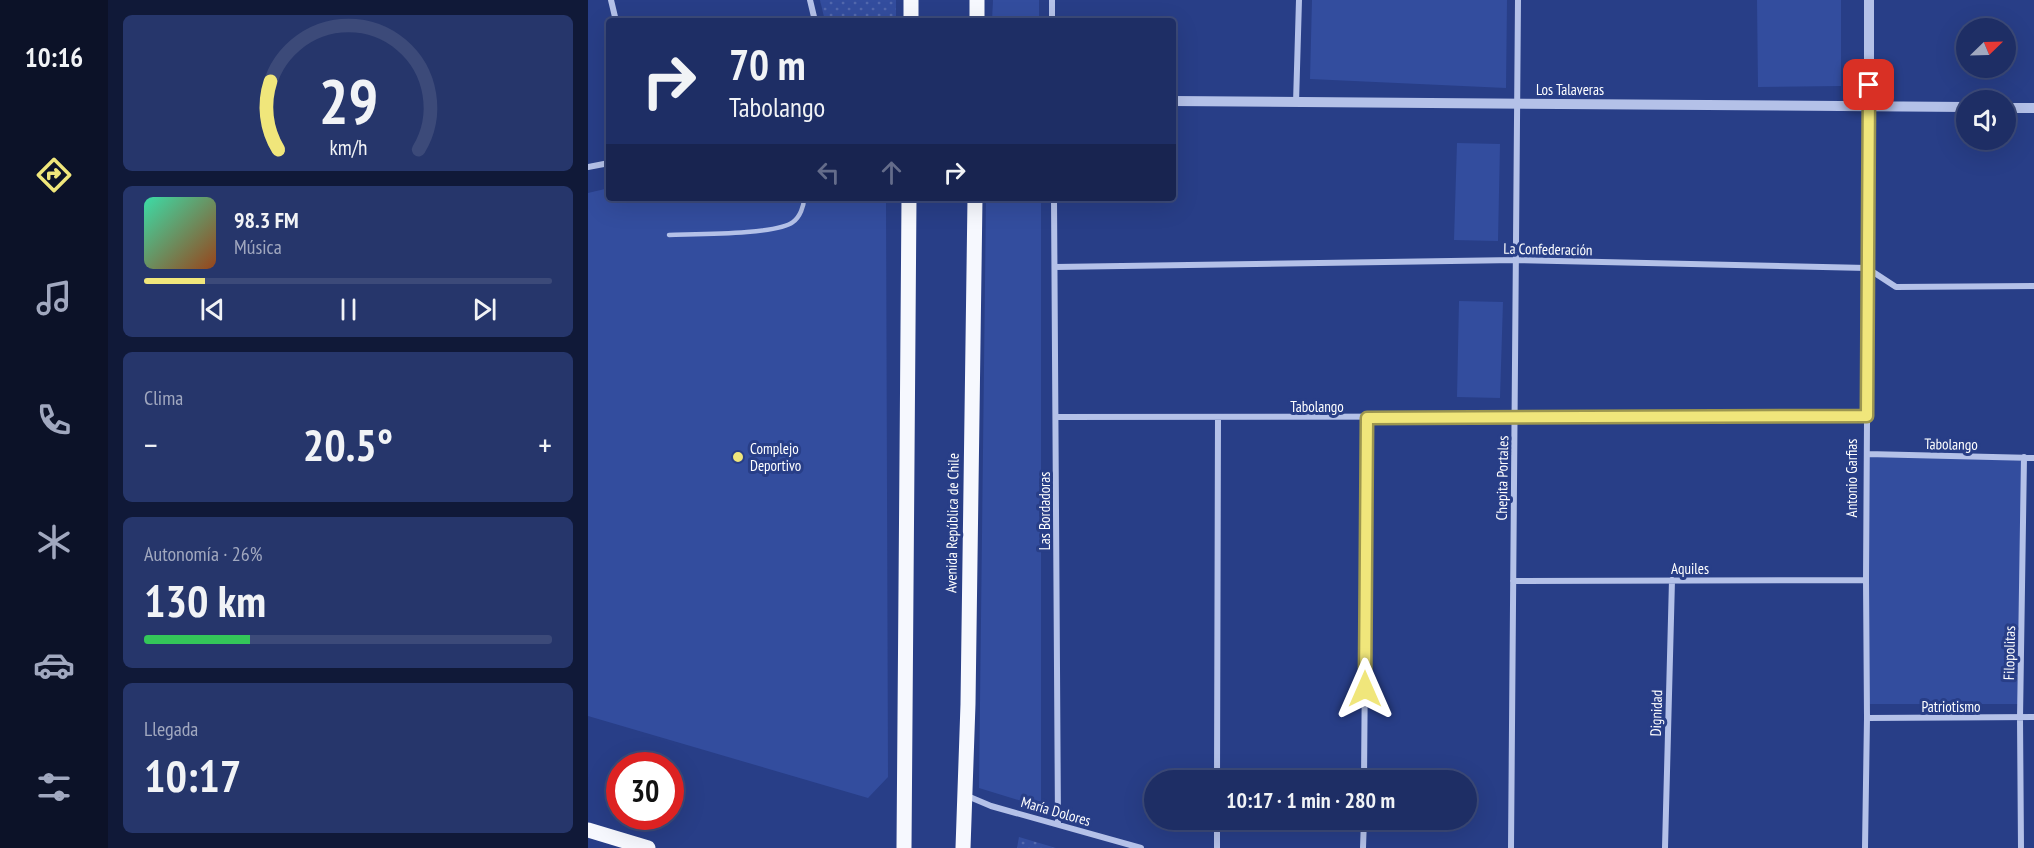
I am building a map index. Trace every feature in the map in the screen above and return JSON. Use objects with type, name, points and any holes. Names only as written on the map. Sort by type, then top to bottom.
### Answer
[{"type":"main road","points":[[911,0],[911,18]]},
{"type":"main road","points":[[977,0],[977,18]]},
{"type":"main road","points":[[904,848],[909,201]]},
{"type":"main road","name":"Avenida República de Chile","points":[[963,848],[968,704],[975,201]]},
{"type":"main road","points":[[588,830],[648,848]]},
{"type":"street","points":[[611,0],[615,18]]},
{"type":"street","points":[[810,0],[814,18]]},
{"type":"street","points":[[1052,0],[1052,18]]},
{"type":"street","points":[[1296,103],[1299,0]]},
{"type":"street","name":"Chepita Portales","points":[[1511,848],[1518,0]]},
{"type":"street","name":"Antonio Garfias","points":[[1865,848],[1868,717],[1866,580],[1869,0]]},
{"type":"street","name":"Los Talaveras","points":[[1176,101],[1956,107]]},
{"type":"street","points":[[2016,108],[2034,108]]},
{"type":"street","points":[[588,167],[606,164]]},
{"type":"street","name":"Las Bordadoras","points":[[1054,201],[1058,824]]},
{"type":"street","name":"La Confederación","points":[[1055,267],[1516,260],[1868,268]]},
{"type":"street","points":[[1868,268],[1896,287],[2034,286]]},
{"type":"street","name":"Tabolango","points":[[1056,417],[1867,416]]},
{"type":"street","points":[[1217,770],[1218,417]]},
{"type":"street","points":[[1364,770],[1367,418]]},
{"type":"street","name":"Tabolango","points":[[1867,454],[2034,458]]},
{"type":"street","name":"Filopolitas","points":[[2020,848],[2024,458]]},
{"type":"street","name":"Dignidad","points":[[1665,848],[1672,579]]},
{"type":"street","name":"Aquiles","points":[[1514,581],[1866,580]]},
{"type":"street","name":"Patriotismo","points":[[1868,717],[2034,717]]},
{"type":"street","name":"María Dolores","points":[[965,795],[991,806],[1141,848]]},
{"type":"street","points":[[1217,830],[1217,848]]},
{"type":"street","points":[[1363,848],[1364,830]]},
{"type":"lane","points":[[669,235],[774,230],[794,222],[804,206],[804,201]]},
{"type":"shaded area","points":[[820,0],[896,0],[896,18],[824,18]]},
{"type":"shaded area","points":[[993,0],[1039,0],[1039,18],[992,18]]},
{"type":"shaded area","points":[[1312,0],[1507,0],[1506,88],[1310,79]]},
{"type":"shaded area","points":[[1757,0],[1841,0],[1841,86],[1758,87]]},
{"type":"shaded area","points":[[1457,143],[1500,144],[1498,241],[1454,240]]},
{"type":"shaded area","name":"Complejo Deportivo","points":[[606,189],[606,201],[886,201],[888,777],[868,798],[588,716],[588,193]]},
{"type":"shaded area","points":[[986,201],[1041,201],[1041,807],[979,788]]},
{"type":"shaded area","points":[[1459,301],[1503,302],[1500,398],[1457,397]]},
{"type":"shaded area","points":[[1867,454],[2024,457],[2021,704],[1865,704]]},
{"type":"shaded area","points":[[1019,837],[1056,848],[1017,848]]},
{"type":"place","name":"Complejo Deportivo","points":[[738,457]]},
{"type":"route","points":[[1365,689],[1367,418],[1867,416],[1869,85]]}]
